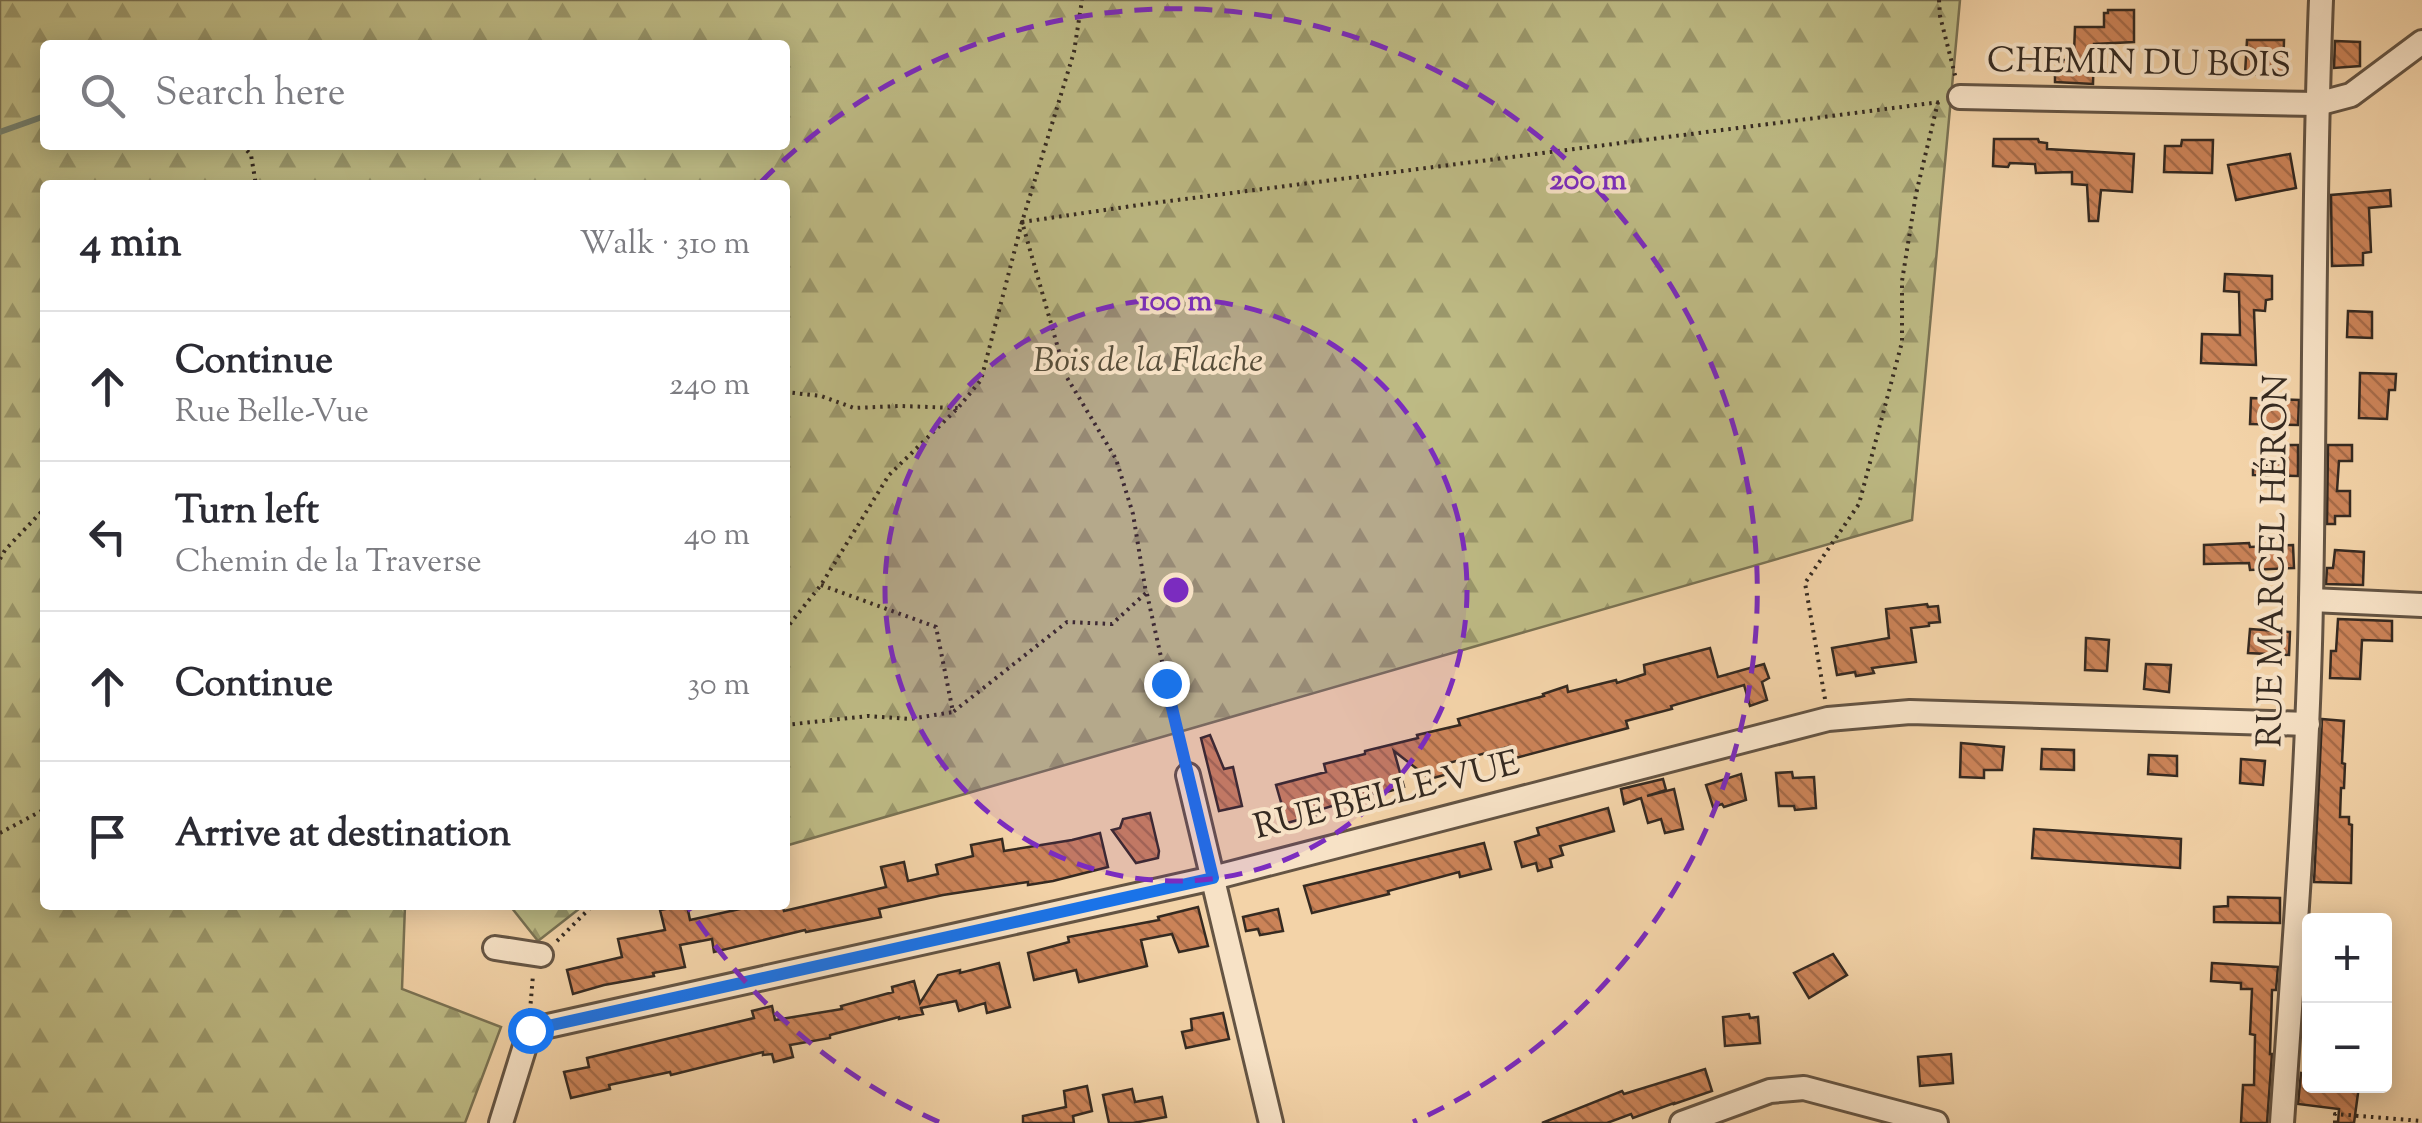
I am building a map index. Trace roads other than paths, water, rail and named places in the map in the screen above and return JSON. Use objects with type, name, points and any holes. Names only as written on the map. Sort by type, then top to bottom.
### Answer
[{"type":"street","name":"RUE MARCEL HÉRON","points":[[2282,1123],[2308,724],[2321,0]]},
{"type":"street","points":[[2317,104],[2351,94],[2422,42]]},
{"type":"street","name":"CHEMIN DU BOIS","points":[[1949,100],[2317,104]]},
{"type":"street","points":[[2312,600],[2422,605]]},
{"type":"street","name":"RUE BELLE-VUE","points":[[501,1123],[530,1030],[1213,878],[1828,719],[1910,712],[2308,724]]},
{"type":"street","points":[[1188,775],[1271,1123]]},
{"type":"street","points":[[494,948],[541,956]]},
{"type":"street","points":[[1682,1123],[1770,1091],[1804,1088],[1936,1123]]},
{"type":"waterway","points":[[0,132],[40,118]]},
{"type":"park label","name":"Bois de la Flache","points":[[1148,362]]}]
